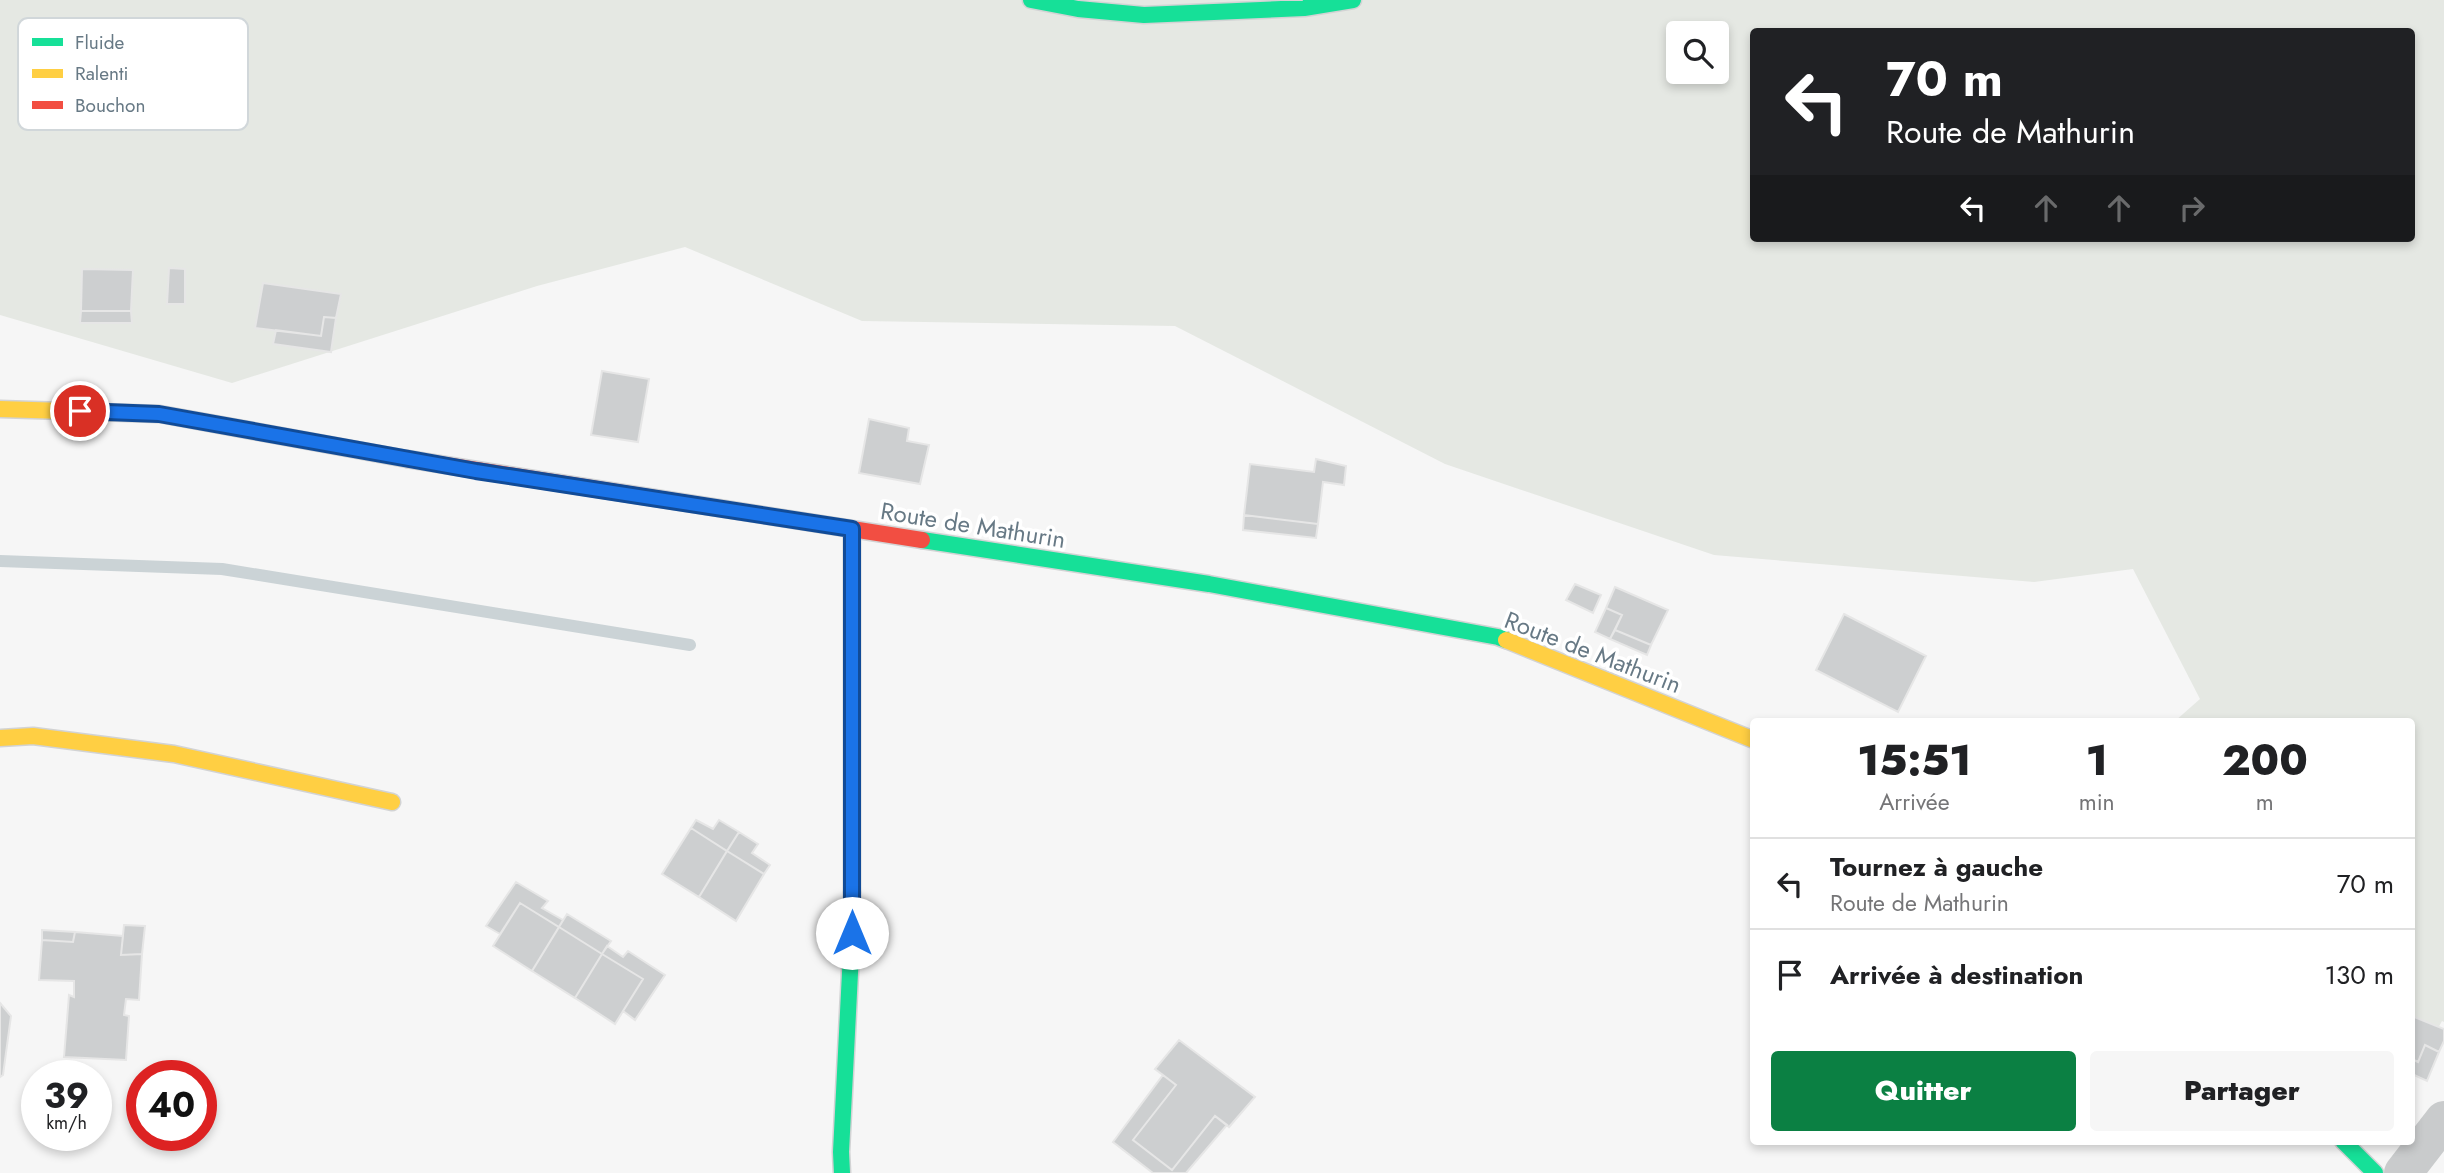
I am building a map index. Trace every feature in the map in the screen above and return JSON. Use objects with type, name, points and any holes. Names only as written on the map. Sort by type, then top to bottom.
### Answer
[{"type":"street","points":[[1031,0],[1078,9],[1143,15],[1304,8],[1353,0]]},
{"type":"street","name":"Route de Mathurin","points":[[0,409],[159,414],[476,471],[1209,584],[1497,637],[1750,738]]},
{"type":"street","points":[[842,1173],[852,933],[852,529]]},
{"type":"street","points":[[0,738],[33,736],[174,754],[392,802]]},
{"type":"street","points":[[2403,1173],[2444,1121]]},
{"type":"street","points":[[2347,1145],[2375,1173]]},
{"type":"shaded area","points":[[0,0],[2444,0],[2444,1022],[2442,1021],[2415,1070],[2415,718],[2178,718],[2200,699],[2133,569],[2034,582],[1714,555],[1445,464],[1175,326],[862,321],[685,247],[537,286],[232,383],[0,315]]},
{"type":"building","points":[[169,268],[185,269],[185,304],[167,304]]},
{"type":"building","points":[[82,269],[133,270],[131,311],[81,311]]},
{"type":"building","points":[[263,283],[341,294],[336,318],[324,317],[321,336],[255,328]]},
{"type":"building","points":[[81,311],[131,311],[132,323],[80,323]]},
{"type":"building","points":[[324,317],[336,318],[331,352],[273,344],[276,330],[321,336]]},
{"type":"building","points":[[602,371],[649,379],[638,442],[591,435]]},
{"type":"building","points":[[869,419],[909,428],[907,441],[929,445],[920,484],[859,473]]},
{"type":"building","points":[[1316,459],[1346,466],[1344,485],[1323,482],[1318,524],[1244,515],[1250,464],[1314,472]]},
{"type":"building","points":[[1244,515],[1318,524],[1316,538],[1243,530]]},
{"type":"building","points":[[1575,584],[1601,595],[1593,613],[1566,600]]},
{"type":"building","points":[[1615,587],[1668,610],[1651,645],[1615,630],[1622,615],[1606,608]]},
{"type":"building","points":[[1606,608],[1622,615],[1610,639],[1595,632]]},
{"type":"building","points":[[1844,614],[1926,656],[1898,712],[1816,670]]},
{"type":"building","points":[[1615,630],[1651,645],[1647,655],[1610,639]]},
{"type":"building","points":[[696,820],[713,829],[719,820],[739,832],[727,851],[691,828]]},
{"type":"building","points":[[691,828],[727,851],[699,897],[662,874]]},
{"type":"building","points":[[739,832],[758,844],[752,853],[770,865],[764,874],[727,851]]},
{"type":"building","points":[[727,851],[764,874],[736,921],[699,897]]},
{"type":"building","points":[[516,882],[548,901],[542,908],[563,920],[559,927],[520,903],[500,934],[486,926]]},
{"type":"building","points":[[520,903],[559,927],[532,971],[493,946]]},
{"type":"building","points":[[567,914],[611,941],[602,954],[559,927]]},
{"type":"building","points":[[124,925],[145,926],[142,954],[121,955]]},
{"type":"building","points":[[559,927],[602,954],[575,998],[532,971]]},
{"type":"building","points":[[42,930],[75,932],[73,942],[42,940]]},
{"type":"building","points":[[75,932],[123,936],[121,955],[142,954],[139,1000],[126,999],[124,1015],[129,1016],[126,1060],[64,1057],[69,995],[74,997],[74,981],[39,980],[42,940],[73,942]]},
{"type":"building","points":[[607,946],[623,957],[628,951],[665,975],[635,1020],[623,1011],[643,979],[602,954]]},
{"type":"building","points":[[602,954],[643,979],[615,1024],[575,998]]},
{"type":"building","points":[[0,1003],[11,1016],[3,1075],[0,1077]]},
{"type":"building","points":[[2415,1017],[2444,1029],[2444,1041],[2439,1052],[2425,1045],[2418,1062],[2415,1060]]},
{"type":"building","points":[[1179,1040],[1255,1097],[1229,1127],[1215,1116],[1172,1170],[1133,1140],[1176,1085],[1155,1069]]},
{"type":"building","points":[[2425,1045],[2439,1052],[2427,1081],[2415,1075],[2415,1060],[2418,1062]]},
{"type":"building","points":[[1163,1075],[1176,1085],[1133,1140],[1172,1170],[1215,1116],[1227,1125],[1186,1173],[1153,1173],[1113,1142]]},
{"type":"waterway","points":[[0,561],[222,569],[690,645]]},
{"type":"traffic: fast","points":[[1031,0],[1078,9],[1144,15],[1304,8],[1353,0]]},
{"type":"traffic: fast","points":[[922,540],[1209,584],[1506,640]]},
{"type":"traffic: fast","points":[[842,1173],[852,892]]},
{"type":"traffic: fast","points":[[2347,1145],[2375,1173]]},
{"type":"traffic: slow","points":[[0,409],[160,414],[407,459]]},
{"type":"traffic: slow","points":[[1506,640],[1750,738]]},
{"type":"traffic: slow","points":[[0,738],[33,736],[174,754],[392,802]]},
{"type":"traffic: jam","points":[[407,459],[922,540]]},
{"type":"traffic: jam","points":[[852,529],[852,892]]},
{"type":"route","points":[[80,411],[159,414],[476,471],[852,529],[852,933]]}]
